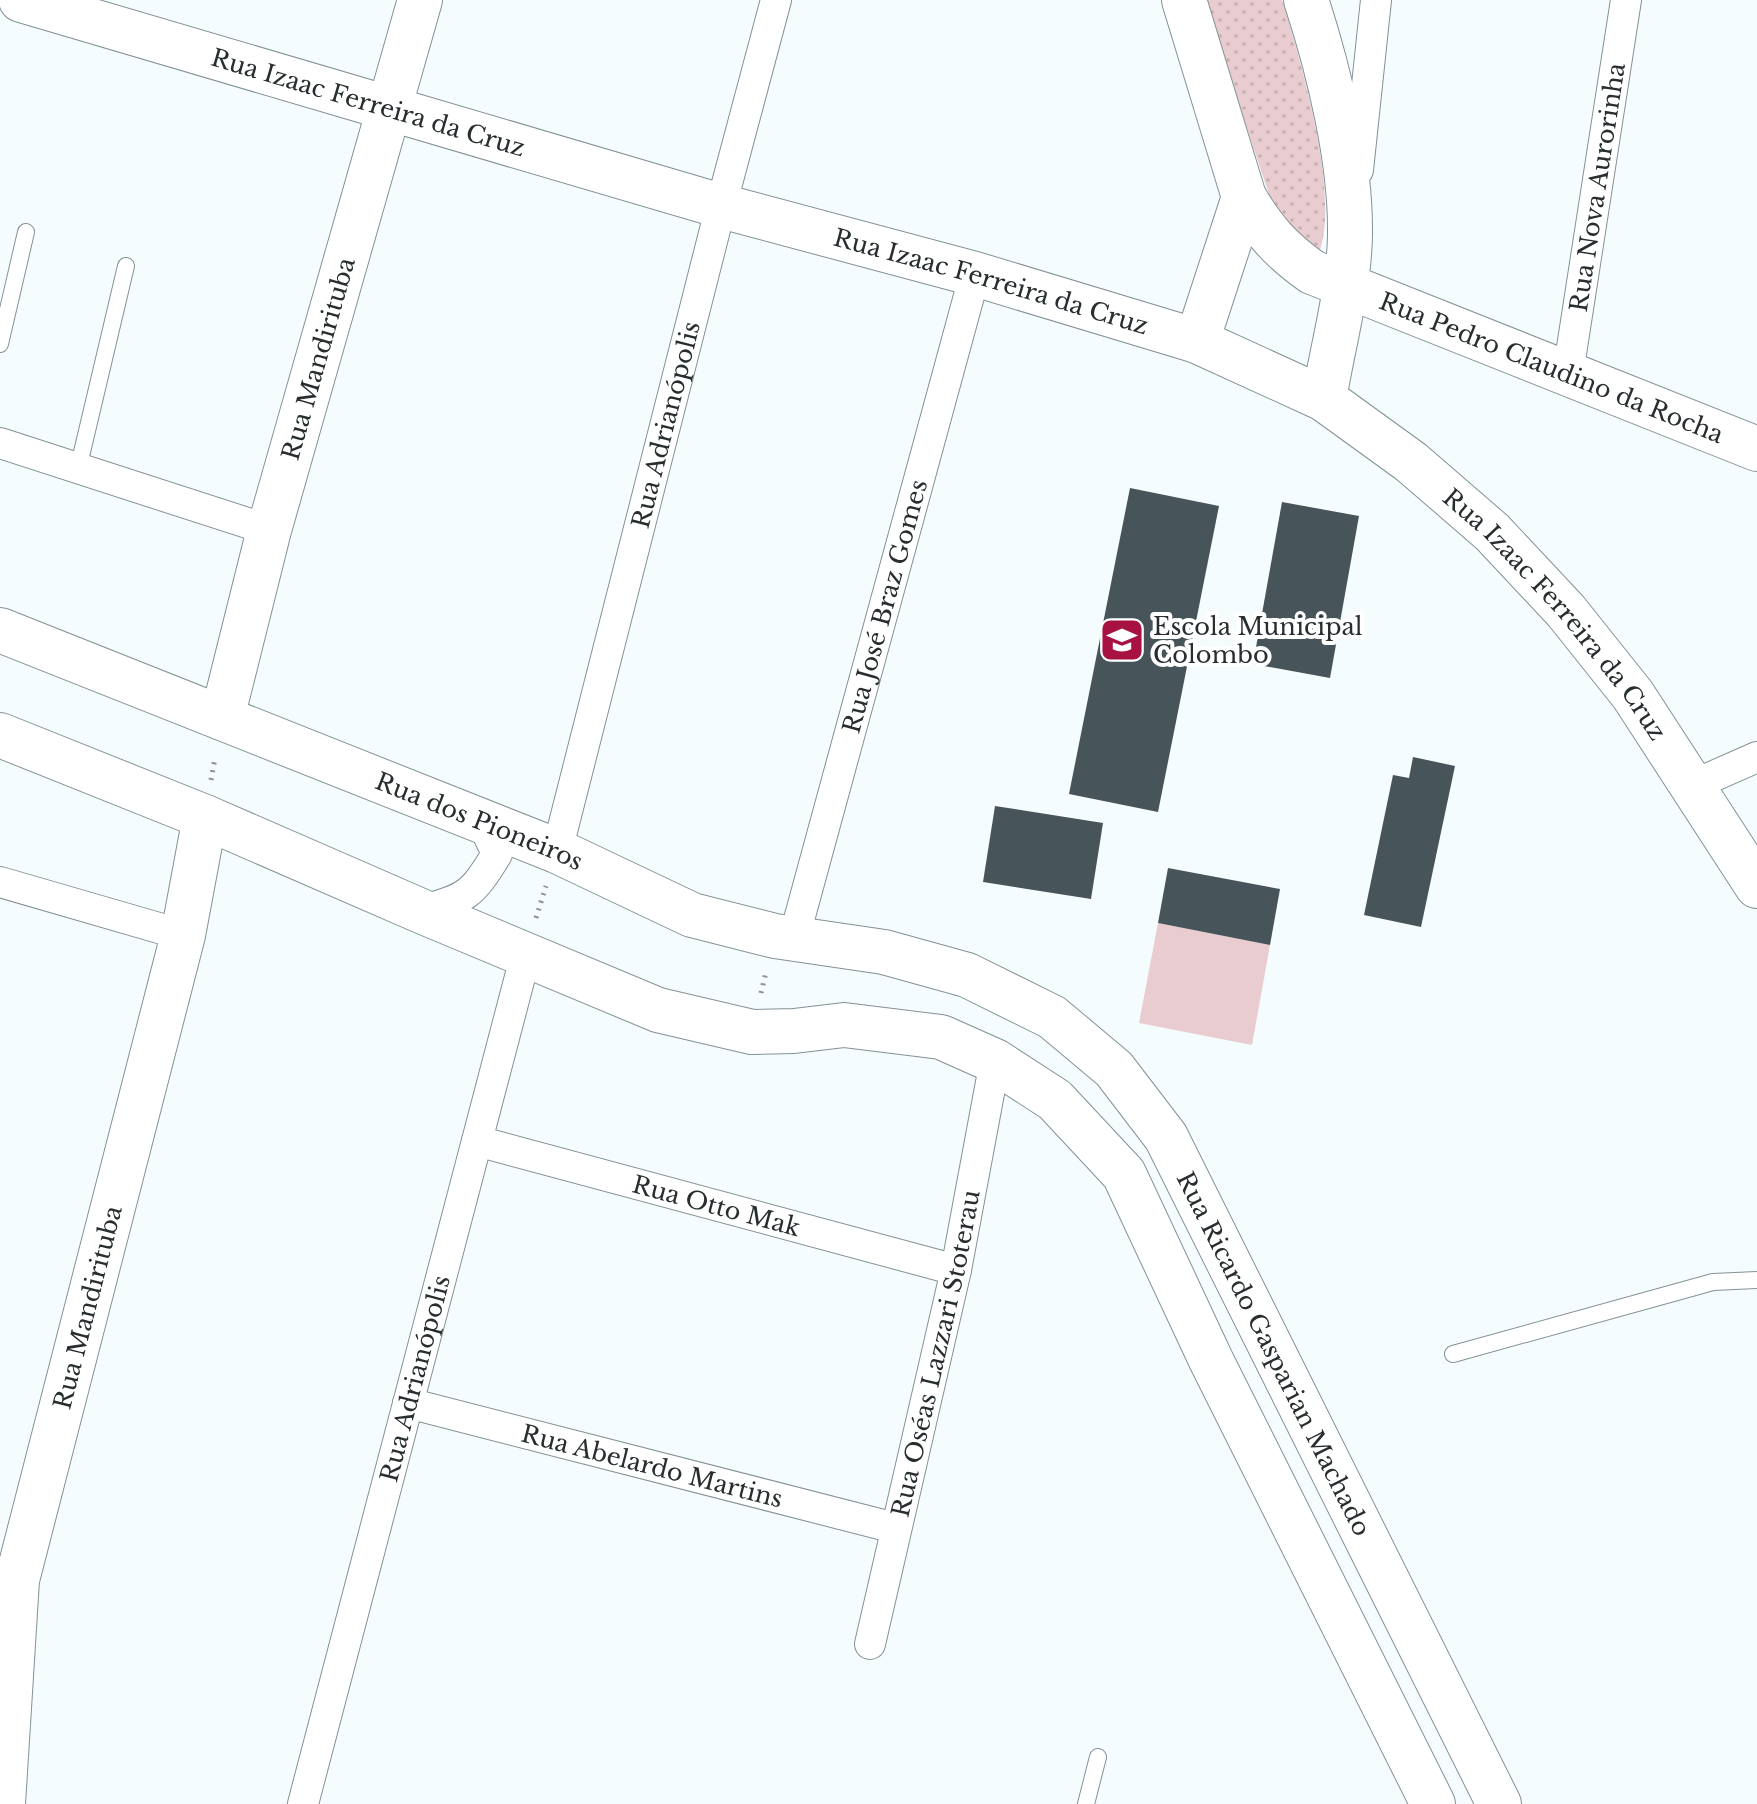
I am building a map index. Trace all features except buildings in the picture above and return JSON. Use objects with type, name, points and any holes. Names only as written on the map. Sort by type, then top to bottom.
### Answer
[{"type":"street","name":"Rua Izaac Ferreira da Cruz","points":[[21,0],[721,206],[975,274],[1197,341],[1324,399],[1411,462],[1492,532],[1566,611],[1633,695],[1757,886]]},
{"type":"street","name":"Rua Mandirituba","points":[[222,718],[269,530],[420,0]]},
{"type":"street","name":"Rua Adrianópolis","points":[[557,851],[776,0]]},
{"type":"street","name":"Rua Pedro Claudino da Rocha","points":[[1184,0],[1244,197],[1261,227],[1284,252],[1312,272],[1757,449]]},
{"type":"street","points":[[1306,0],[1333,102],[1344,166],[1350,235]]},
{"type":"street","points":[[1324,399],[1345,284],[1376,0]]},
{"type":"street","name":"Rua Nova Aurorinha","points":[[1568,373],[1626,0]]},
{"type":"street","points":[[1197,341],[1244,197]]},
{"type":"street","name":"Rua José Braz Gomes","points":[[784,937],[975,274]]},
{"type":"street","points":[[0,443],[269,530]]},
{"type":"street","name":"Rua dos Pioneiros","points":[[0,630],[557,851],[692,915],[784,937],[884,952],[967,975]]},
{"type":"street","points":[[0,735],[205,817],[658,1010],[752,1032],[844,1025],[941,1037],[995,1061],[1055,1100],[1124,1174],[1211,1360],[1433,1804]]},
{"type":"street","points":[[1691,786],[1757,757]]},
{"type":"street","name":"Rua Mandirituba","points":[[3,1804],[10,1568],[183,935],[205,817]]},
{"type":"street","points":[[421,911],[462,899],[480,881],[497,854],[482,822]]},
{"type":"street","points":[[0,882],[183,935]]},
{"type":"street","name":"Rua Adrianópolis","points":[[303,1804],[526,954]]},
{"type":"street","name":"Rua Ricardo Gasparian Machado","points":[[967,975],[1052,1017],[1114,1069],[1166,1137],[1499,1804]]},
{"type":"street","name":"Rua Oséas Lazzari Stoterau","points":[[870,1644],[956,1270],[995,1061]]},
{"type":"street","name":"Rua Otto Mak","points":[[477,1141],[956,1270]]},
{"type":"street","name":"Rua Abelardo Martins","points":[[408,1403],[895,1528]]},
{"type":"lane","points":[[0,344],[26,232]]},
{"type":"lane","points":[[78,469],[126,266]]},
{"type":"lane","points":[[1453,1354],[1713,1282],[1757,1280]]},
{"type":"lane","points":[[1086,1804],[1098,1757]]},
{"type":"path","points":[[205,817],[222,718]]},
{"type":"path","points":[[526,954],[557,851]]},
{"type":"path","points":[[752,1032],[784,937]]},
{"type":"shaded area","points":[[1204,0],[1282,0],[1309,95],[1323,173],[1325,210],[1322,241],[1313,264],[1287,248]]},
{"type":"shaded area","points":[[1158,923],[1270,945],[1252,1045],[1139,1023]]},
{"type":"place","name":"Escola Municipal Colombo","points":[[1122,640]]}]
